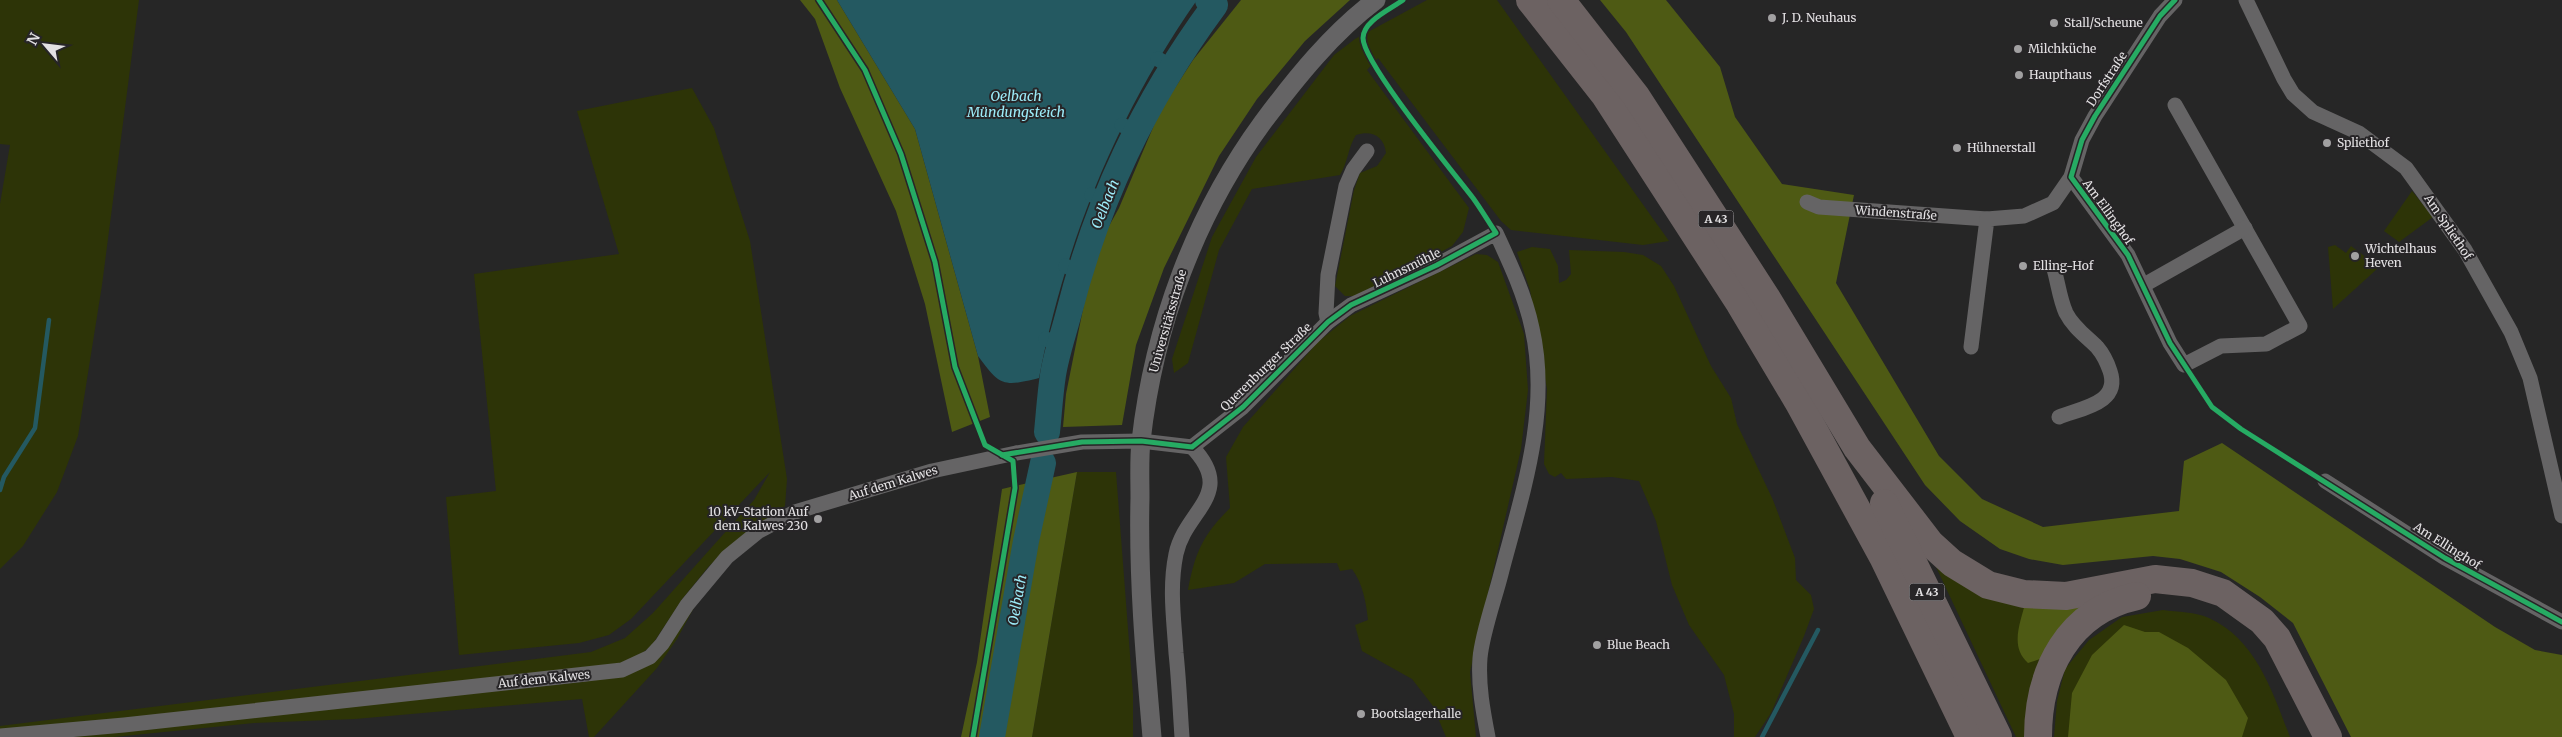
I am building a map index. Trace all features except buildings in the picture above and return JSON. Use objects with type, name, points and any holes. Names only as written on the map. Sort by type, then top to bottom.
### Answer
[{"type":"highway","name":"A 43","points":[[1530,0],[1604,94],[1740,304],[1799,403],[1883,557],[1970,737]]},
{"type":"highway","name":"A 43","points":[[1561,0],[1636,96],[1766,297],[1857,448],[1998,737]]},
{"type":"highway","points":[[1857,448],[1930,543],[1952,563],[1988,585],[2024,594],[2051,596],[2094,592],[2162,580],[2192,583],[2223,593],[2262,621],[2277,638],[2328,737]]},
{"type":"highway","points":[[2038,737],[2038,709],[2044,686],[2054,660],[2065,641],[2082,622],[2120,601],[2136,596],[2163,594],[2180,595],[2203,601],[2230,615],[2255,635],[2271,657],[2288,689],[2308,737]]},
{"type":"street","name":"Universitätsstraße","points":[[1152,737],[1143,630],[1140,558],[1141,442],[1155,360],[1173,294],[1189,252],[1210,208],[1243,150],[1280,99],[1342,29],[1376,0]]},
{"type":"street","name":"Dorfstraße","points":[[1987,219],[2024,216],[2053,203],[2071,177],[2082,140],[2095,116],[2160,16],[2176,0]]},
{"type":"street","name":"Am Spliethof","points":[[2246,0],[2284,80],[2293,94],[2313,112],[2359,133],[2406,168],[2465,250],[2511,332],[2530,378],[2562,516]]},
{"type":"street","name":"Am Ellinghof","points":[[2071,177],[2128,255],[2144,285],[2170,343],[2184,365],[2221,346],[2266,344],[2300,326],[2174,105]]},
{"type":"street","name":"Querenburger Straße","points":[[1192,447],[1243,407],[1328,322],[1326,313],[1328,275],[1346,186],[1353,170],[1367,151]]},
{"type":"street","name":"Windenstraße","points":[[1807,202],[1819,207],[1987,219]]},
{"type":"street","points":[[1971,347],[1987,219]]},
{"type":"street","points":[[2144,285],[2244,228]]},
{"type":"street","name":"Luhnsmühle","points":[[1328,322],[1351,305],[1437,265],[1496,233],[1521,290],[1532,328],[1538,367],[1538,405],[1531,458],[1480,657],[1482,707],[1488,737]]},
{"type":"street","points":[[2054,269],[2066,313],[2082,334],[2098,348],[2106,361],[2113,384],[2111,392],[2103,400],[2059,417]]},
{"type":"street","name":"Auf dem Kalwes","points":[[0,736],[124,725],[622,670],[650,658],[662,644],[687,605],[727,557],[760,531],[795,512],[909,477],[1016,453],[1082,442],[1141,442]]},
{"type":"street","points":[[1141,442],[1192,447],[1204,462],[1211,476],[1208,496],[1181,539],[1176,552],[1171,586],[1182,737]]},
{"type":"street","name":"Am Ellinghof","points":[[2325,480],[2445,558],[2506,594],[2562,622]]},
{"type":"green space","points":[[0,0],[139,0],[102,285],[78,436],[57,492],[23,546],[0,569],[0,204],[10,145],[0,144]]},
{"type":"green space","points":[[800,0],[837,0],[915,129],[978,356],[990,417],[952,432],[925,304],[896,211],[840,88],[815,19]]},
{"type":"green space","points":[[1241,0],[1350,0],[1305,41],[1257,99],[1219,156],[1164,268],[1136,345],[1122,425],[1063,427],[1066,394],[1086,294],[1104,235],[1119,208],[1160,111],[1193,60]]},
{"type":"green space","points":[[1427,0],[1497,0],[1669,241],[1643,245],[1511,230],[1501,221],[1378,58],[1367,70],[1469,208],[1463,232],[1452,246],[1358,296],[1345,296],[1335,286],[1354,190],[1360,173],[1377,166],[1386,153],[1383,142],[1376,136],[1367,133],[1356,135],[1340,175],[1252,189],[1219,250],[1188,363],[1174,373],[1172,359],[1212,237],[1256,157],[1334,55],[1355,39]]},
{"type":"green space","points":[[1600,0],[1666,0],[1720,67],[1735,117],[1782,184],[1854,195],[1836,283],[1939,456],[1982,499],[2043,527],[2179,511],[2184,461],[2222,443],[2495,627],[2535,650],[2562,655],[2562,737],[2351,737],[2293,623],[2260,597],[2221,572],[2180,559],[2153,556],[2063,565],[2029,559],[2000,549],[1960,521],[1925,485],[1626,32]]},
{"type":"green space","points":[[692,88],[714,128],[750,241],[787,479],[785,506],[738,540],[709,566],[683,598],[652,645],[640,655],[614,666],[177,714],[0,731],[0,726],[591,652],[625,638],[653,613],[754,500],[770,472],[631,619],[609,635],[579,643],[459,655],[446,497],[496,491],[474,274],[619,254],[577,111]]},
{"type":"green space","points":[[2412,191],[2433,217],[2399,242],[2384,231]]},
{"type":"green space","points":[[2335,245],[2346,253],[2351,246],[2375,264],[2377,269],[2333,309],[2328,247]]},
{"type":"green space","points":[[1532,247],[1550,249],[1558,266],[1559,283],[1566,280],[1571,274],[1569,250],[1624,252],[1643,255],[1661,266],[1674,286],[1711,366],[1731,398],[1737,424],[1773,500],[1795,558],[1796,580],[1811,595],[1814,609],[1771,713],[1755,737],[1734,737],[1734,714],[1724,675],[1689,625],[1672,585],[1656,521],[1639,481],[1612,477],[1566,479],[1561,473],[1555,477],[1549,474],[1544,464],[1547,389],[1530,290],[1517,252]]},
{"type":"green space","points":[[1476,254],[1487,255],[1498,262],[1524,334],[1528,390],[1521,449],[1470,672],[1476,737],[1446,737],[1433,706],[1412,679],[1362,651],[1355,625],[1368,620],[1361,587],[1352,569],[1340,571],[1337,563],[1265,564],[1234,583],[1188,590],[1197,554],[1213,527],[1230,508],[1226,457],[1243,427],[1318,342],[1350,316]]},
{"type":"green space","points":[[1077,472],[1116,472],[1133,694],[1133,737],[1032,737]]},
{"type":"green space","points":[[1077,472],[1032,737],[961,737],[977,662],[1002,489]]},
{"type":"green space","points":[[1929,552],[2026,600],[2040,658],[2067,619],[2080,619],[2033,737],[2016,737]]},
{"type":"green space","points":[[2026,600],[2079,600],[2081,609],[2067,619],[2040,659],[2028,663],[2022,656],[2018,641],[2019,625]]},
{"type":"green space","points":[[697,602],[677,639],[657,668],[594,737],[589,737],[582,699],[355,719],[254,723],[114,737],[59,737],[582,682],[621,676]]},
{"type":"green space","points":[[2163,610],[2204,616],[2225,627],[2239,639],[2261,669],[2290,737],[2054,737],[2057,701],[2065,669],[2089,640],[2122,617]]},
{"type":"green space","points":[[2124,625],[2145,632],[2159,632],[2188,648],[2226,680],[2248,718],[2242,737],[2068,737],[2072,693],[2092,655]]},
{"type":"water","name":"Oelbach Mündungsteich","points":[[837,0],[1197,0],[1143,88],[1119,133],[1098,180],[1064,277],[1050,327],[1039,378],[1017,383],[1003,382],[997,379],[978,356],[915,129]]},
{"type":"waterway","name":"Oelbach","points":[[1047,432],[1056,360],[1093,232],[1126,153],[1145,115],[1189,41],[1215,5],[1208,0]]},
{"type":"waterway","points":[[1158,59],[1171,67]]},
{"type":"waterway","points":[[1122,125],[1136,132]]},
{"type":"waterway","points":[[1092,195],[1105,202]]},
{"type":"waterway","points":[[1066,266],[1079,273]]},
{"type":"waterway","points":[[0,490],[4,477],[35,428],[49,320]]},
{"type":"waterway","points":[[1046,339],[1061,345]]},
{"type":"waterway","name":"Oelbach","points":[[992,737],[1026,541],[1043,463]]},
{"type":"waterway","points":[[1762,737],[1818,630]]},
{"type":"cycle path","points":[[819,0],[865,70],[901,154],[935,262],[955,367],[985,445],[1013,461],[1015,488],[973,737]]},
{"type":"cycle path","points":[[1002,455],[1082,442],[1141,441],[1192,447],[1243,407],[1328,322],[1351,305],[1437,265],[1496,233],[1473,198],[1429,143],[1393,93],[1367,51],[1363,38],[1368,26],[1378,16],[1403,0]]},
{"type":"cycle path","points":[[2175,0],[2160,16],[2095,116],[2082,140],[2071,177],[2128,255],[2170,343],[2212,407],[2241,429],[2445,558],[2562,622]]},
{"type":"place","name":"J. D. Neuhaus","points":[[1772,18]]},
{"type":"place","name":"Stall/Scheune","points":[[2054,23]]},
{"type":"place","name":"Milchküche","points":[[2018,49]]},
{"type":"place","name":"Haupthaus","points":[[2019,75]]},
{"type":"place","name":"Spliethof","points":[[2327,143]]},
{"type":"place","name":"Hühnerstall","points":[[1957,148]]},
{"type":"place","name":"Wichtelhaus Heven","points":[[2355,256]]},
{"type":"place","name":"Elling-Hof","points":[[2023,266]]},
{"type":"place","name":"10 kV-Station Auf dem Kalwes 230","points":[[818,519]]},
{"type":"place","name":"Blue Beach","points":[[1597,645]]},
{"type":"place","name":"Bootslagerhalle","points":[[1361,714]]}]
